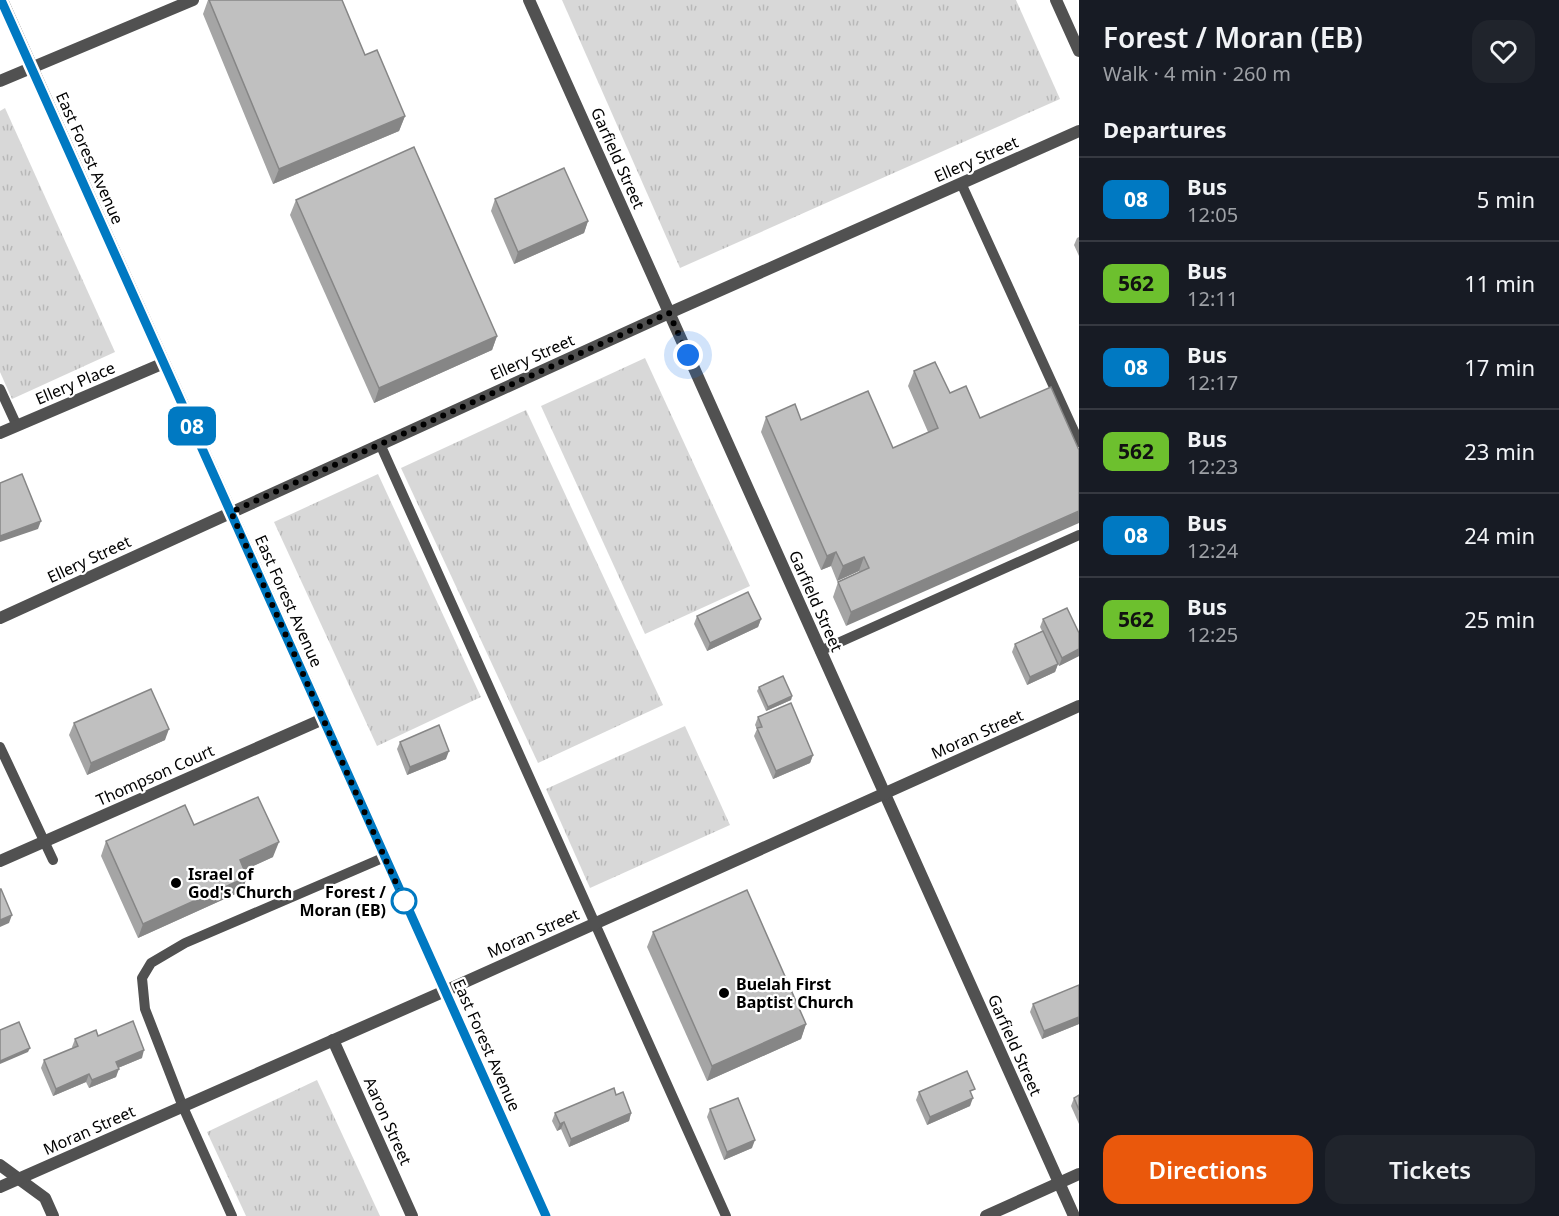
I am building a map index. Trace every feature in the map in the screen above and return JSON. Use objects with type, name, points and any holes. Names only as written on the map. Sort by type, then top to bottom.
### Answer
[{"type":"main road","name":"East Forest Avenue","points":[[2,0],[546,1216]]},
{"type":"street","points":[[0,81],[178,3],[193,0]]},
{"type":"street","name":"Garfield Street","points":[[529,0],[1074,1216]]},
{"type":"street","points":[[1056,0],[1079,51]]},
{"type":"street","name":"Ellery Street","points":[[0,618],[669,313],[1079,131]]},
{"type":"street","name":"Ellery Place","points":[[0,433],[164,363]]},
{"type":"street","name":"Moran Street","points":[[0,1187],[445,991],[1079,706]]},
{"type":"street","name":"Thompson Court","points":[[0,861],[323,719]]},
{"type":"street","name":"Aaron Street","points":[[333,1040],[412,1216]]},
{"type":"street","points":[[0,1165],[45,1198],[53,1216]]},
{"type":"street","points":[[986,1216],[1079,1174]]},
{"type":"lane","points":[[962,183],[1079,442]]},
{"type":"lane","points":[[0,388],[17,426]]},
{"type":"lane","points":[[380,444],[726,1216]]},
{"type":"lane","points":[[820,651],[1079,535]]},
{"type":"lane","points":[[0,747],[53,860]]},
{"type":"lane","points":[[232,1216],[183,1107],[145,1010],[142,978],[151,963],[184,943],[385,857]]},
{"type":"green space","points":[[562,0],[1016,0],[1060,99],[680,268]]},
{"type":"green space","points":[[5,108],[115,352],[12,399],[0,372],[0,111]]},
{"type":"green space","points":[[645,358],[750,586],[645,634],[541,406]]},
{"type":"green space","points":[[526,410],[663,705],[538,763],[401,468]]},
{"type":"green space","points":[[378,474],[481,697],[377,746],[274,522]]},
{"type":"green space","points":[[685,726],[730,825],[590,888],[546,789]]},
{"type":"green space","points":[[317,1080],[380,1216],[246,1216],[207,1132]]},
{"type":"building","points":[[209,0],[342,0],[365,55],[377,50],[405,116],[279,169]]},
{"type":"building","points":[[414,147],[497,336],[379,388],[296,200]]},
{"type":"building","points":[[564,168],[588,221],[518,252],[495,199]]},
{"type":"building","points":[[935,362],[950,393],[966,386],[980,418],[1051,387],[1079,450],[1079,511],[851,612],[838,582],[869,568],[864,557],[843,566],[836,552],[827,556],[766,417],[795,404],[801,420],[868,391],[893,448],[938,428],[914,371]]},
{"type":"building","points":[[22,474],[41,521],[0,536],[0,483]]},
{"type":"building","points":[[748,592],[761,619],[710,643],[697,616]]},
{"type":"building","points":[[1067,608],[1079,633],[1079,649],[1062,658],[1043,619]]},
{"type":"building","points":[[1043,631],[1058,664],[1030,677],[1015,644]]},
{"type":"building","points":[[783,676],[792,696],[768,707],[759,687]]},
{"type":"building","points":[[151,689],[169,729],[91,763],[74,723]]},
{"type":"building","points":[[791,703],[813,755],[776,771],[757,728],[762,727],[758,717]]},
{"type":"building","points":[[439,725],[449,751],[410,767],[400,742]]},
{"type":"building","name":"Israel of God's Church","points":[[258,797],[279,842],[240,860],[247,877],[143,924],[106,841],[185,805],[194,825]]},
{"type":"building","points":[[0,889],[12,915],[0,920]]},
{"type":"building","name":"Buelah First Baptist Church","points":[[747,890],[806,1024],[712,1066],[653,932]]},
{"type":"building","points":[[1079,985],[1079,1017],[1044,1031],[1033,1004]]},
{"type":"building","points":[[133,1021],[144,1050],[116,1062],[119,1069],[92,1080],[89,1074],[56,1089],[44,1060],[78,1046],[75,1039],[96,1030],[98,1036]]},
{"type":"building","points":[[19,1022],[30,1048],[0,1061],[0,1030]]},
{"type":"building","points":[[967,1071],[975,1089],[970,1091],[973,1098],[930,1117],[919,1092]]},
{"type":"building","points":[[614,1088],[616,1095],[623,1092],[631,1113],[571,1139],[564,1122],[560,1124],[555,1113]]},
{"type":"building","points":[[1079,1095],[1079,1110],[1074,1098]]},
{"type":"building","points":[[738,1098],[755,1140],[727,1152],[710,1109]]},
{"type":"bus line","name":"08","points":[[1,0],[546,1216]]},
{"type":"place","name":"Israel of God's Church","points":[[176,883]]},
{"type":"place","name":"Forest / Moran (EB)","points":[[404,901]]},
{"type":"place","name":"Buelah First Baptist Church","points":[[724,993]]},
{"type":"route","points":[[404,901],[231,512],[669,313],[688,355]]}]
